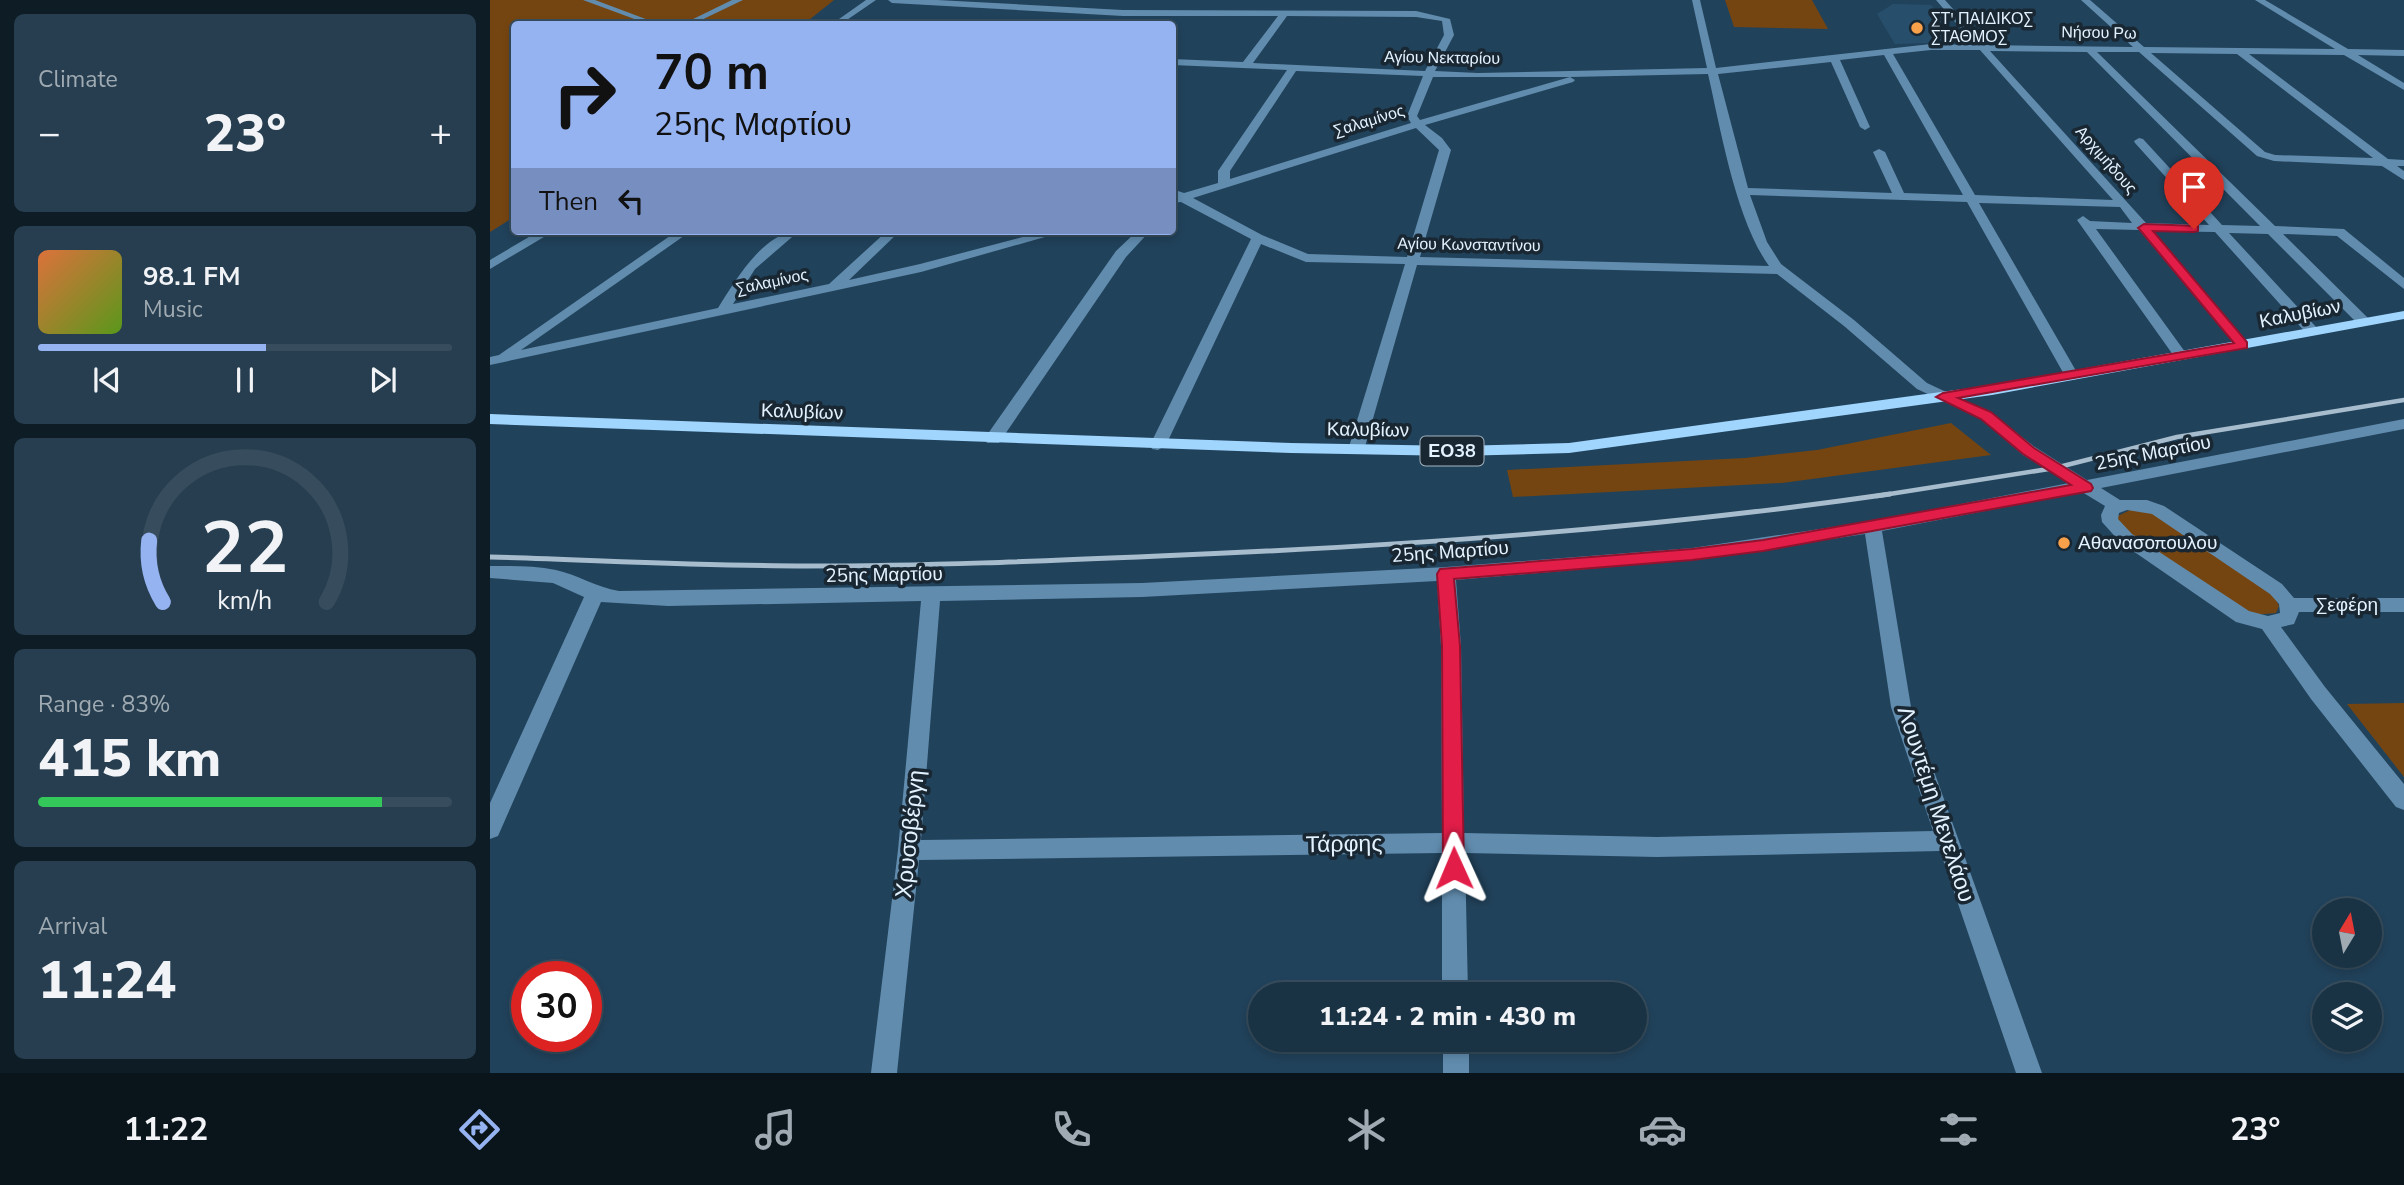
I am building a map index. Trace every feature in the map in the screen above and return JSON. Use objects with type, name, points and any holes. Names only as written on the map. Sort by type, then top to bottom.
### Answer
[{"type":"main road","name":"Καλυβίων","points":[[490,419],[1356,450],[1594,446],[1943,397],[2404,315]]},
{"type":"street","points":[[587,0],[646,21]]},
{"type":"street","points":[[694,21],[739,0]]},
{"type":"street","points":[[840,21],[872,0]]},
{"type":"street","points":[[892,0],[1134,13],[1283,16],[1416,14],[1443,17],[1448,23],[1449,35],[1412,116],[1416,124],[1446,148],[1356,450]]},
{"type":"street","points":[[1126,21],[1148,0]]},
{"type":"street","points":[[1696,0],[1710,72],[1756,233],[1769,258],[1780,270],[1849,323],[1917,382],[1943,397],[1986,415],[2029,451],[2116,506]]},
{"type":"street","name":"Αρχιμήδους","points":[[1940,0],[1999,62],[2243,345]]},
{"type":"street","points":[[2085,0],[2261,154],[2274,158],[2404,163]]},
{"type":"street","points":[[2259,0],[2404,87]]},
{"type":"street","points":[[1246,65],[1283,16]]},
{"type":"street","name":"Νήσου Ρω","points":[[1710,72],[1931,47],[2404,53]]},
{"type":"street","points":[[2088,48],[2364,322]]},
{"type":"street","points":[[2238,50],[2404,177]]},
{"type":"street","points":[[1887,52],[2072,376]]},
{"type":"street","points":[[1835,59],[1865,127]]},
{"type":"street","name":"Αγίου Νεκταρίου","points":[[1176,62],[1429,75],[1710,72]]},
{"type":"street","points":[[1224,184],[1224,172],[1294,67]]},
{"type":"street","name":"Σαλαμίνος","points":[[1180,199],[1416,124],[1558,85],[1575,75]]},
{"type":"street","points":[[2139,141],[2312,331]]},
{"type":"street","points":[[1879,152],[1900,198]]},
{"type":"street","points":[[1744,191],[2123,204]]},
{"type":"street","name":"Αγίου Κωνσταντίνου","points":[[1180,199],[1258,238],[1306,258],[1780,270]]},
{"type":"street","points":[[2071,203],[2181,356]]},
{"type":"street","points":[[2086,225],[2345,234],[2404,285]]},
{"type":"street","points":[[490,265],[541,235]]},
{"type":"street","points":[[493,362],[679,235]]},
{"type":"street","points":[[723,310],[750,267],[788,235]]},
{"type":"street","points":[[833,287],[890,235]]},
{"type":"street","name":"Σαλαμίνος","points":[[493,362],[833,287],[1044,235]]},
{"type":"street","points":[[993,439],[1121,254],[1140,235]]},
{"type":"street","points":[[1158,445],[1258,238]]},
{"type":"street","name":"25ης Μαρτίου","points":[[490,572],[535,573],[557,578],[595,594],[659,599],[1142,590],[1446,574],[1692,554],[1873,527],[2086,488],[2404,424]]},
{"type":"street","points":[[2135,504],[2158,510],[2276,589],[2289,605],[2290,613],[2287,619],[2268,624],[2243,617],[2126,538],[2111,524],[2111,510],[2116,506],[2135,504]]},
{"type":"street","name":"Λουντέμη Μενελάου","points":[[1873,527],[1901,706],[1946,842],[2029,1073]]},
{"type":"street","points":[[1446,574],[1451,646],[1455,982]]},
{"type":"street","points":[[490,830],[547,696],[595,594]]},
{"type":"street","name":"Χρυσοβέργη","points":[[884,1073],[909,850],[931,595]]},
{"type":"street","name":"Σεφέρη","points":[[2289,605],[2404,605]]},
{"type":"street","points":[[2268,624],[2334,714],[2404,800]]},
{"type":"street","name":"Τάρφης","points":[[909,850],[1454,843],[1657,847],[1946,842]]},
{"type":"street","points":[[1456,1052],[1457,1073]]},
{"type":"shaded area","points":[[490,0],[834,0],[808,21],[511,21],[511,219],[490,232]]},
{"type":"shaded area","points":[[1725,0],[1812,0],[1828,29],[1734,27]]},
{"type":"shaded area","name":"ΣΤ' ΠΑΙΔΙΚΟΣ ΣΤΑΘΜΟΣ","points":[[1893,4],[1931,5],[1961,42],[1895,44],[1877,14]]},
{"type":"shaded area","points":[[1951,423],[1991,455],[1782,483],[1513,497],[1507,470],[1745,458],[1817,450]]},
{"type":"shaded area","points":[[2134,508],[2156,513],[2275,597],[2279,606],[2276,613],[2253,615],[2125,532],[2118,523],[2118,516]]},
{"type":"shaded area","points":[[2404,703],[2404,777],[2347,704]]},
{"type":"railway","points":[[1888,494],[2055,468],[2177,437],[2404,400]]},
{"type":"railway","points":[[490,557],[851,566],[1251,552],[1617,526],[1888,494]]},
{"type":"railway","points":[[1877,496],[1888,494]]},
{"type":"place","name":"ΣΤ' ΠΑΙΔΙΚΟΣ ΣΤΑΘΜΟΣ","points":[[1917,28]]},
{"type":"place","name":"Αθανασοπουλου","points":[[2064,543]]},
{"type":"route","points":[[1454,868],[1451,646],[1446,574],[1763,546],[2086,488],[2029,451],[1986,415],[1943,397],[2243,345],[2144,228],[2194,229]]}]
